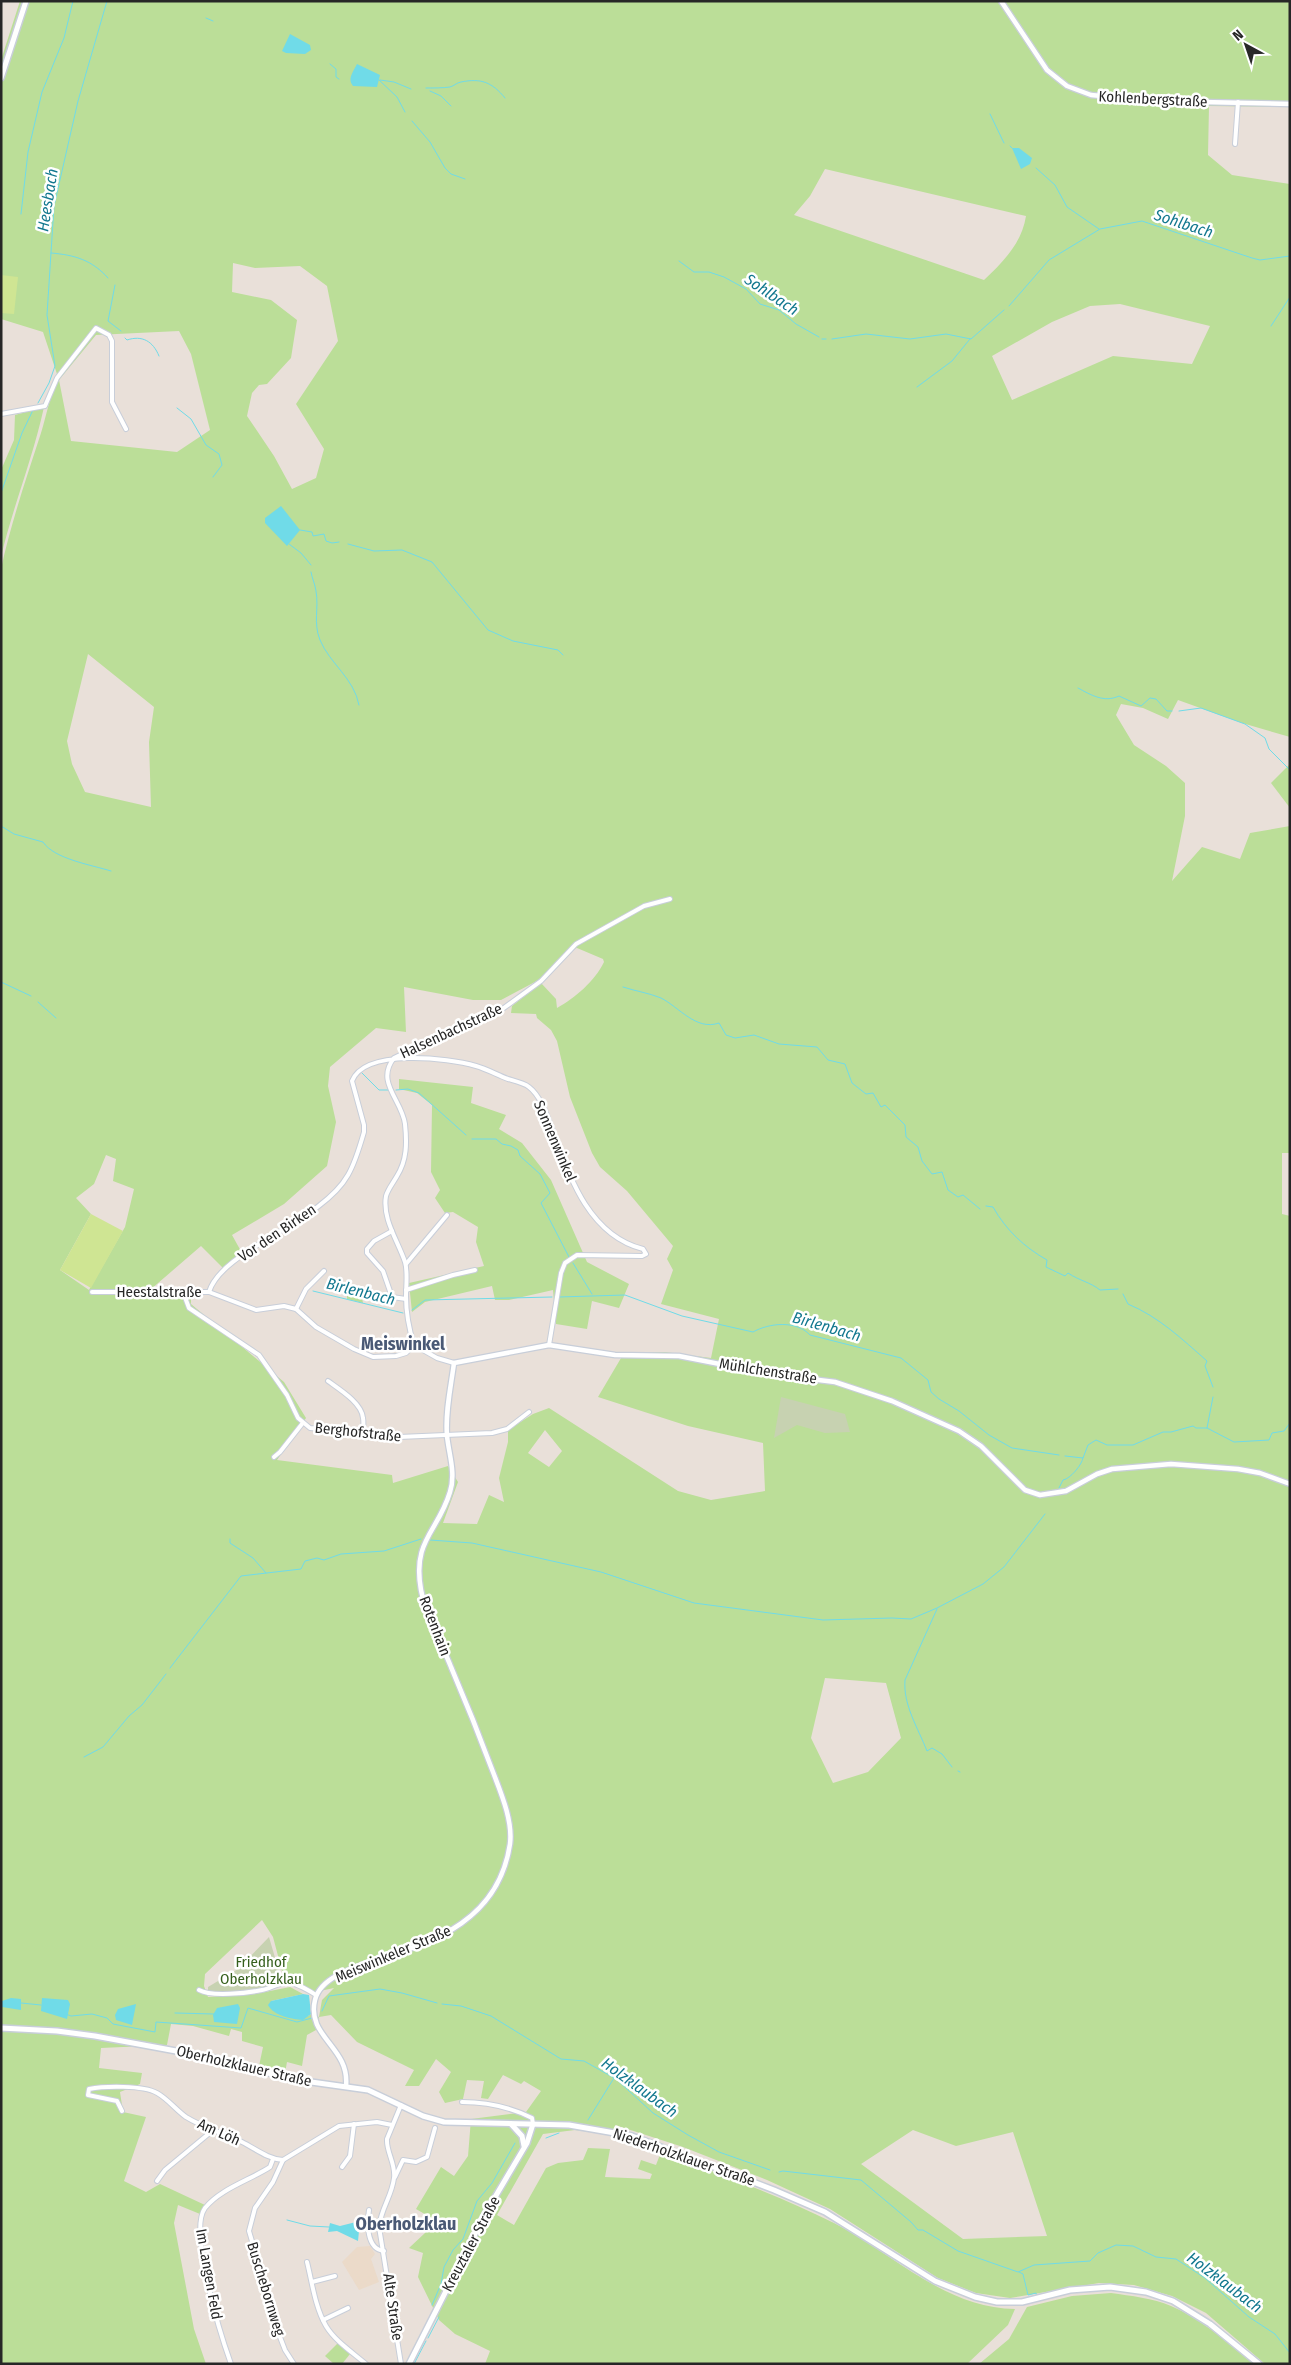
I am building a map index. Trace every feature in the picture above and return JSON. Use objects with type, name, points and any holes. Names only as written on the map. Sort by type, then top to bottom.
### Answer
[{"type":"main road","points":[[1,78],[26,1]]},
{"type":"main road","name":"Oberholzklauer Straße","points":[[1,2028],[57,2031],[113,2039],[214,2058],[290,2079],[368,2090],[423,2116],[444,2122],[533,2124]]},
{"type":"main road","points":[[511,2124],[522,2136],[524,2147]]},
{"type":"main road","name":"Kreuztaler Straße","points":[[409,2364],[485,2214],[524,2147],[533,2124]]},
{"type":"main road","name":"Niederholzklauer Straße","points":[[533,2124],[592,2128],[632,2136],[774,2190],[831,2215],[935,2281],[975,2298],[997,2302],[1022,2302],[1070,2290],[1110,2287],[1146,2292],[1173,2301],[1210,2324],[1259,2364]]},
{"type":"street","name":"Kohlenbergstraße","points":[[1000,1],[1047,70],[1075,89],[1091,95],[1112,99],[1290,104]]},
{"type":"street","points":[[1235,144],[1238,102]]},
{"type":"street","points":[[1,414],[46,406],[57,378],[96,328],[109,335],[112,341],[112,402],[126,429]]},
{"type":"street","name":"Halsenbachstraße","points":[[414,1345],[406,1299],[406,1264],[392,1231],[386,1206],[386,1194],[403,1165],[406,1153],[404,1119],[389,1090],[386,1078],[389,1064],[394,1058],[454,1029],[483,1020],[501,1010],[546,976],[576,944],[644,906],[670,899]]},
{"type":"street","name":"Vor den Birken","points":[[209,1292],[213,1282],[225,1268],[297,1223],[344,1181],[351,1168],[364,1132],[364,1125],[352,1081],[361,1067],[394,1058]]},
{"type":"street","name":"Sonnenwinkel","points":[[394,1058],[475,1066],[529,1086],[548,1117],[573,1185],[597,1221],[611,1234],[645,1251],[645,1255],[642,1256],[577,1255],[566,1263],[561,1273],[549,1345]]},
{"type":"street","points":[[406,1264],[447,1215]]},
{"type":"street","points":[[392,1231],[374,1241],[366,1249],[367,1253],[383,1271],[392,1298],[406,1299]]},
{"type":"street","points":[[406,1290],[453,1274],[475,1270]]},
{"type":"street","points":[[324,1271],[306,1289],[296,1309],[316,1327],[373,1356],[396,1356],[406,1353],[414,1345],[437,1358],[454,1362]]},
{"type":"street","name":"Heestalstraße","points":[[92,1292],[209,1292],[256,1310],[284,1306],[296,1309]]},
{"type":"street","name":"Berghofstraße","points":[[188,1292],[186,1300],[189,1308],[259,1355],[288,1395],[302,1424],[310,1428],[399,1437],[493,1433],[506,1429],[529,1412]]},
{"type":"street","name":"Mühlchenstraße","points":[[454,1362],[549,1345],[614,1355],[679,1356],[770,1374],[820,1379],[849,1386],[892,1401],[959,1431],[981,1446],[1025,1490],[1032,1493],[1050,1495],[1066,1491],[1097,1474],[1112,1469],[1157,1464],[1189,1464],[1238,1469],[1260,1473],[1290,1484]]},
{"type":"street","name":"Rotenhain","points":[[454,1362],[448,1405],[447,1435],[453,1481],[448,1497],[424,1542],[420,1580],[428,1610],[500,1791],[509,1826]]},
{"type":"street","points":[[328,1381],[343,1392],[361,1412],[364,1417],[363,1434]]},
{"type":"street","points":[[274,1457],[302,1424]]},
{"type":"street","name":"Meiswinkeler Straße","points":[[316,1995],[332,1978],[431,1941],[463,1924],[484,1905],[499,1881],[507,1859],[510,1842],[509,1826]]},
{"type":"street","points":[[199,1990],[210,1993],[246,1993],[262,1990],[283,1982],[305,1988],[316,1995],[314,2014],[317,2026],[343,2061],[347,2076],[346,2086]]},
{"type":"street","name":"Am Löh","points":[[122,2111],[117,2100],[95,2098],[88,2095],[89,2089],[110,2086],[151,2090],[186,2117],[212,2131],[237,2139],[273,2160]]},
{"type":"street","points":[[462,2102],[485,2102],[525,2114],[532,2118],[533,2124]]},
{"type":"street","name":"Alte Straße","points":[[401,2105],[392,2125],[387,2144],[394,2164],[394,2178],[380,2216],[380,2227],[401,2364]]},
{"type":"street","points":[[273,2160],[283,2160],[291,2157],[339,2126],[377,2122],[392,2125]]},
{"type":"street","points":[[342,2166],[350,2156],[354,2124]]},
{"type":"street","points":[[394,2178],[403,2160],[416,2162],[428,2157],[436,2128]]},
{"type":"street","points":[[157,2181],[165,2170],[212,2131]]},
{"type":"street","name":"Im Langen Feld","points":[[231,2364],[211,2296],[199,2231],[201,2216],[213,2200],[270,2167],[273,2160]]},
{"type":"street","name":"Buschebornweg","points":[[283,2160],[273,2182],[254,2208],[249,2231],[280,2337],[294,2364]]},
{"type":"street","points":[[369,2210],[369,2234],[376,2248],[384,2251]]},
{"type":"street","points":[[307,2262],[323,2320],[334,2335],[366,2364]]},
{"type":"street","points":[[312,2282],[335,2276]]},
{"type":"street","points":[[323,2320],[348,2308]]},
{"type":"shaded area","points":[[370,2246],[375,2254],[371,2259],[379,2282],[359,2290],[342,2262],[357,2247]]},
{"type":"green space","points":[[20,1],[1290,1],[1290,107],[1209,106],[1208,155],[1232,175],[1290,184],[1290,737],[1242,723],[1178,700],[1168,719],[1143,708],[1121,704],[1116,715],[1134,745],[1166,766],[1185,783],[1185,816],[1172,881],[1202,847],[1240,859],[1250,833],[1290,826],[1290,1153],[1282,1153],[1282,1214],[1290,1216],[1290,2364],[1265,2364],[1206,2313],[1172,2296],[1134,2285],[1099,2283],[1010,2298],[976,2293],[938,2278],[830,2209],[767,2180],[683,2147],[615,2125],[615,2135],[575,2130],[543,2134],[497,2215],[514,2225],[546,2168],[558,2163],[583,2160],[588,2148],[610,2149],[605,2177],[650,2179],[652,2174],[638,2169],[641,2160],[656,2165],[661,2152],[770,2194],[834,2223],[942,2289],[965,2299],[989,2306],[1015,2309],[1008,2325],[967,2364],[485,2364],[490,2351],[455,2334],[439,2320],[418,2277],[423,2253],[409,2248],[425,2233],[435,2220],[416,2209],[441,2167],[454,2176],[468,2156],[471,2119],[526,2112],[541,2091],[524,2081],[521,2084],[503,2075],[488,2099],[481,2098],[484,2081],[467,2080],[463,2099],[445,2103],[439,2092],[451,2072],[436,2059],[419,2086],[405,2086],[414,2070],[357,2042],[331,2015],[319,2017],[316,2030],[307,2035],[302,2066],[287,2062],[285,2073],[259,2066],[263,2047],[242,2041],[242,2032],[231,2029],[229,2036],[193,2026],[171,2024],[167,2045],[101,2048],[99,2068],[142,2073],[140,2084],[120,2092],[123,2112],[146,2117],[124,2181],[146,2192],[160,2184],[205,2205],[200,2214],[178,2205],[174,2223],[194,2329],[206,2364],[1,2364],[1,569],[9,535],[50,399],[59,380],[43,332],[1,319],[1,60]],"holes":[[[825,169],[1026,216],[1024,226],[1011,251],[984,280],[794,215],[810,196]],[[233,263],[255,268],[300,266],[327,286],[338,341],[296,404],[324,449],[316,478],[292,489],[274,456],[247,416],[252,393],[259,385],[267,384],[291,358],[297,320],[271,300],[232,292]],[[1120,304],[1210,326],[1192,364],[1113,356],[1012,400],[992,356],[1052,322],[1090,306]],[[179,331],[191,354],[210,430],[177,452],[71,441],[59,380],[96,335]],[[88,654],[154,707],[149,742],[151,807],[85,792],[72,764],[67,741]],[[577,948],[603,959],[604,962],[590,982],[571,999],[557,1008],[556,999],[541,983],[512,1006],[511,1013],[536,1014],[537,1018],[551,1030],[557,1041],[570,1097],[592,1153],[600,1167],[627,1191],[673,1246],[667,1259],[673,1270],[661,1304],[719,1319],[711,1358],[665,1352],[624,1353],[598,1397],[688,1426],[763,1443],[765,1491],[711,1500],[678,1491],[549,1408],[533,1414],[508,1430],[508,1442],[499,1478],[504,1502],[489,1495],[477,1524],[443,1523],[458,1482],[448,1466],[393,1483],[392,1475],[277,1460],[306,1418],[284,1382],[191,1304],[191,1294],[150,1290],[201,1246],[223,1268],[242,1253],[232,1235],[284,1204],[327,1166],[336,1122],[328,1086],[330,1067],[376,1028],[406,1032],[404,987],[473,1000],[501,1000],[550,974],[572,949]],[[106,1155],[116,1159],[113,1181],[134,1189],[125,1227],[89,1290],[60,1270],[91,1214],[76,1198],[94,1184]],[[545,1430],[562,1451],[549,1467],[528,1453]],[[825,1678],[886,1683],[901,1738],[868,1772],[833,1783],[811,1738]],[[262,1920],[273,1937],[285,1982],[315,1992],[334,1988],[322,2000],[319,2017],[311,2014],[308,2016],[271,2001],[303,1994],[290,1987],[255,1994],[208,1997],[204,1986],[205,1974]],[[913,2130],[956,2146],[1013,2132],[1047,2236],[963,2239],[861,2164]]]},
{"type":"green space","points":[[1,275],[18,277],[14,314],[1,313]]},
{"type":"green space","points":[[44,407],[1,557],[1,470],[14,440],[15,415]]},
{"type":"green space","points":[[1290,764],[1290,808],[1271,783]]},
{"type":"green space","points":[[399,1079],[473,1087],[471,1103],[506,1115],[499,1129],[522,1143],[551,1180],[587,1262],[629,1284],[619,1308],[592,1301],[587,1329],[556,1324],[553,1290],[509,1300],[495,1300],[492,1286],[425,1302],[412,1312],[409,1283],[484,1266],[476,1242],[478,1227],[453,1212],[445,1213],[435,1198],[440,1190],[431,1172],[432,1105],[417,1093],[399,1089]]},
{"type":"green space","points":[[91,1214],[123,1231],[91,1288],[60,1270]]},
{"type":"green space","points":[[364,1290],[363,1303],[347,1299],[347,1291]]},
{"type":"green space","points":[[781,1397],[845,1414],[850,1432],[825,1433],[797,1425],[774,1438]]},
{"type":"green space","name":"Friedhof Oberholzklau","points":[[269,1937],[281,1978],[279,1983],[238,1991],[213,1992],[208,1990],[208,1987],[238,1969]]},
{"type":"green space","points":[[1111,2293],[1157,2301],[1182,2311],[1214,2332],[1254,2364],[979,2364],[1009,2339],[1027,2307],[1072,2296]]},
{"type":"green space","points":[[338,2343],[350,2354],[342,2364],[334,2364],[325,2356]]},
{"type":"water","points":[[290,34],[310,45],[311,50],[305,54],[282,51]]},
{"type":"water","points":[[357,64],[380,75],[377,87],[353,86],[351,78]]},
{"type":"water","points":[[1012,148],[1019,148],[1032,158],[1030,164],[1021,169]]},
{"type":"water","points":[[281,506],[300,530],[287,546],[265,523],[265,518]]},
{"type":"water","points":[[303,1994],[309,1995],[311,2014],[303,2020],[288,2018],[274,2012],[268,2005],[271,2001]]},
{"type":"water","points":[[11,1998],[21,1999],[21,2010],[2,2007],[2,2001]]},
{"type":"water","points":[[42,1998],[68,2000],[70,2004],[67,2019],[41,2011]]},
{"type":"water","points":[[136,2004],[132,2025],[116,2020],[115,2015],[118,2009]]},
{"type":"water","points":[[238,2004],[240,2008],[237,2024],[214,2022],[213,2015],[217,2008]]},
{"type":"water","points":[[360,2221],[358,2241],[337,2231],[328,2232],[330,2223],[340,2226]]},
{"type":"waterway","points":[[21,214],[28,152],[42,92],[64,38],[73,1]]},
{"type":"waterway","name":"Heesbach","points":[[38,403],[49,383],[55,366],[47,315],[54,206],[78,101],[107,1]]},
{"type":"waterway","points":[[206,18],[213,21]]},
{"type":"waterway","points":[[330,64],[336,69],[336,77],[339,79]]},
{"type":"waterway","points":[[379,80],[397,97],[405,112]]},
{"type":"waterway","points":[[380,80],[394,82],[411,89]]},
{"type":"waterway","points":[[426,88],[450,87],[461,82],[480,81],[491,85],[505,98]]},
{"type":"waterway","points":[[430,91],[441,96],[451,106]]},
{"type":"waterway","points":[[990,114],[1004,143]]},
{"type":"waterway","points":[[412,121],[430,142],[445,168],[451,174],[465,179]]},
{"type":"waterway","points":[[1036,168],[1055,185],[1067,207],[1099,229]]},
{"type":"waterway","name":"Sohlbach","points":[[1009,306],[1049,260],[1100,229],[1142,221],[1260,260],[1290,256]]},
{"type":"waterway","points":[[51,253],[68,255],[89,263],[108,278]]},
{"type":"waterway","name":"Sohlbach","points":[[679,261],[694,272],[709,272],[724,277],[746,289],[760,304],[779,310],[796,324],[819,337]]},
{"type":"waterway","points":[[115,285],[108,321],[121,331]]},
{"type":"waterway","points":[[1271,326],[1290,297]]},
{"type":"waterway","name":"Sohlbach","points":[[832,339],[866,334],[910,339],[946,334],[971,339],[1004,310]]},
{"type":"waterway","points":[[125,338],[127,340],[137,338],[150,343],[154,346],[159,356]]},
{"type":"waterway","points":[[917,387],[952,361],[970,339]]},
{"type":"waterway","points":[[177,408],[191,419],[206,445],[219,454],[222,465],[213,477]]},
{"type":"waterway","name":"Heesbach","points":[[1,493],[22,433],[33,410]]},
{"type":"waterway","points":[[300,530],[312,532],[313,536],[324,534],[326,541],[332,543],[339,542]]},
{"type":"waterway","points":[[289,544],[301,553],[311,565]]},
{"type":"waterway","points":[[348,544],[374,551],[402,550],[432,562],[488,630],[513,641],[558,650],[563,655]]},
{"type":"waterway","points":[[311,572],[316,591],[316,622],[320,640],[324,649],[352,687],[359,705]]},
{"type":"waterway","points":[[1078,688],[1108,699],[1119,696],[1141,706],[1150,698],[1156,699],[1167,711],[1172,711]]},
{"type":"waterway","points":[[1179,711],[1201,708],[1245,724],[1265,738],[1269,749],[1290,770]]},
{"type":"waterway","points":[[1,826],[14,834],[43,842],[48,848],[64,857],[111,871]]},
{"type":"waterway","points":[[1,982],[31,996]]},
{"type":"waterway","points":[[623,987],[661,998],[695,1021],[711,1025],[719,1023],[726,1035],[735,1038],[754,1035],[779,1044],[817,1047],[828,1060],[845,1064],[852,1083],[866,1094],[873,1093],[881,1107],[885,1105],[905,1125],[906,1137],[918,1147],[922,1161],[932,1174],[942,1172],[948,1190],[958,1197],[963,1195],[980,1209]]},
{"type":"waterway","points":[[38,1002],[56,1018]]},
{"type":"waterway","points":[[361,1072],[379,1090],[388,1090]]},
{"type":"waterway","points":[[396,1090],[408,1089],[419,1093],[466,1135]]},
{"type":"waterway","points":[[472,1139],[496,1139],[502,1144],[511,1146],[518,1150],[520,1156],[540,1174],[550,1193],[541,1203],[569,1257]]},
{"type":"waterway","points":[[986,1206],[993,1207],[1016,1237],[1047,1260],[1046,1267],[1065,1276],[1068,1273],[1100,1290],[1118,1289]]},
{"type":"waterway","points":[[573,1263],[592,1294]]},
{"type":"waterway","name":"Birlenbach","points":[[313,1291],[403,1313]]},
{"type":"waterway","points":[[1123,1294],[1128,1304],[1160,1322],[1207,1361],[1205,1366],[1213,1387]]},
{"type":"waterway","name":"Birlenbach","points":[[559,1297],[625,1295],[682,1316],[753,1332],[774,1325],[790,1325],[804,1330],[810,1335],[901,1358],[928,1380],[931,1392],[989,1435],[1012,1448],[1059,1455]]},
{"type":"waterway","name":"Birlenbach","points":[[412,1310],[425,1300],[552,1297]]},
{"type":"waterway","points":[[1207,1428],[1213,1397]]},
{"type":"waterway","name":"Birlenbach","points":[[1065,1456],[1083,1458],[1088,1445],[1096,1440],[1107,1445],[1133,1445],[1163,1432],[1171,1432],[1193,1426],[1196,1428],[1207,1428],[1234,1442],[1269,1440],[1272,1433],[1284,1431],[1290,1423]]},
{"type":"waterway","points":[[1059,1488],[1063,1480],[1078,1468],[1083,1458]]},
{"type":"waterway","points":[[430,1540],[472,1543],[601,1572],[694,1603],[823,1620],[911,1619],[983,1584],[1004,1567],[1045,1514]]},
{"type":"waterway","points":[[230,1539],[230,1543],[253,1558],[266,1573]]},
{"type":"waterway","points":[[170,1668],[241,1576],[301,1569],[305,1561],[317,1558],[324,1560],[341,1554],[384,1551],[421,1539]]},
{"type":"waterway","points":[[937,1609],[905,1680],[905,1689],[912,1716],[927,1751],[932,1748],[942,1754],[952,1767]]},
{"type":"waterway","points":[[84,1757],[103,1747],[129,1716],[142,1705],[166,1674]]},
{"type":"waterway","name":"Holzklaubach","points":[[322,2011],[329,1996],[380,1989],[437,2003]]},
{"type":"waterway","name":"Holzklaubach","points":[[21,2003],[41,2005]]},
{"type":"waterway","name":"Holzklaubach","points":[[442,2004],[461,2006],[491,2016],[561,2059],[584,2061],[616,2079],[653,2113],[688,2135],[719,2152],[770,2170]]},
{"type":"waterway","name":"Holzklaubach","points":[[66,2014],[71,2016],[92,2014],[107,2018],[113,2024],[155,2032],[156,2022],[241,2028],[248,2008],[297,2022],[312,2018]]},
{"type":"waterway","points":[[175,2013],[214,2014]]},
{"type":"waterway","points":[[588,2120],[614,2078]]},
{"type":"waterway","points":[[546,2138],[559,2133]]},
{"type":"waterway","points":[[432,2305],[441,2284],[444,2267],[453,2250],[463,2239],[477,2201],[492,2183],[515,2143]]},
{"type":"waterway","name":"Holzklaubach","points":[[779,2172],[861,2180],[918,2230],[923,2230],[958,2251],[1018,2272],[1034,2265],[1090,2261],[1098,2253],[1116,2245],[1133,2246],[1156,2257],[1176,2259],[1205,2278],[1249,2317],[1275,2334],[1290,2353]]},
{"type":"waterway","points":[[287,2220],[310,2226],[329,2227]]},
{"type":"waterway","points":[[1019,2272],[1023,2274],[1028,2295],[1036,2293],[1037,2297]]},
{"type":"waterway","points":[[428,2338],[439,2317]]},
{"type":"waterway","points":[[414,2364],[426,2341]]},
{"type":"district","name":"Meiswinkel","points":[[403,1344]]},
{"type":"district","name":"Oberholzklau","points":[[406,2224]]}]
